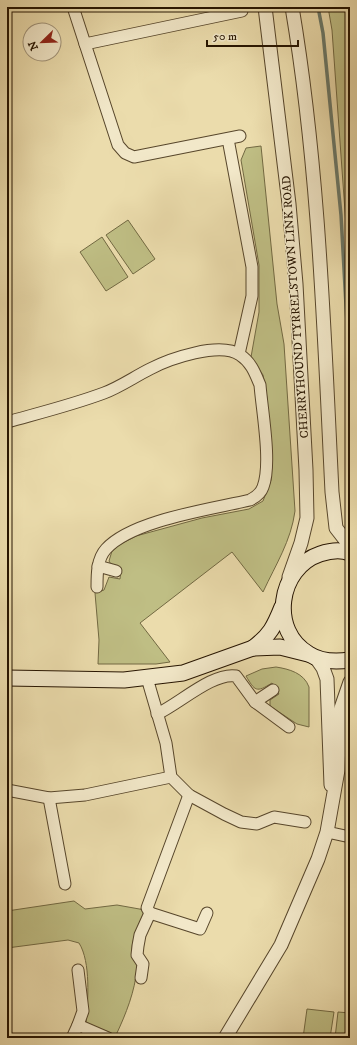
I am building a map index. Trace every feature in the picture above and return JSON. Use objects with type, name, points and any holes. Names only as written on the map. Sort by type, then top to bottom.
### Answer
[{"type":"main road","points":[[312,656],[300,648],[289,633],[283,616],[283,598],[288,581],[298,567],[313,557],[330,551],[350,553]]},
{"type":"main road","points":[[7,678],[96,680],[147,678],[183,674],[253,648],[266,638],[273,630],[282,607]]},
{"type":"main road","points":[[253,648],[280,647],[334,662],[350,660]]},
{"type":"street","points":[[73,7],[118,145],[125,153],[134,157],[240,136]]},
{"type":"street","name":"CHERRYHOUND TYRRELSTOWN LINK ROAD","points":[[265,7],[289,204],[296,284],[306,470],[307,518],[301,543],[288,581]]},
{"type":"street","name":"CHERRYHOUND TYRRELSTOWN LINK ROAD","points":[[292,7],[303,71],[320,259],[332,492],[336,528],[350,546]]},
{"type":"street","points":[[85,44],[223,11],[242,11]]},
{"type":"street","points":[[228,139],[252,267],[252,296],[239,354]]},
{"type":"street","points":[[7,422],[105,393],[150,369],[191,354],[217,349],[239,354],[249,362],[260,385],[267,467],[263,488],[258,495],[250,500],[159,520],[124,534],[105,549],[98,566],[97,587]]},
{"type":"street","points":[[98,566],[116,571]]},
{"type":"street","points":[[312,656],[323,668],[327,679],[329,766],[332,799]]},
{"type":"street","points":[[157,714],[210,682],[229,675],[236,676],[255,702],[289,727]]},
{"type":"street","points":[[147,678],[166,743],[170,777],[189,794],[241,822],[257,824],[274,817],[305,822]]},
{"type":"street","points":[[225,1038],[281,945],[318,859],[327,832],[338,770],[340,712],[350,682]]},
{"type":"street","points":[[255,702],[273,690]]},
{"type":"street","points":[[7,790],[49,798],[85,795],[170,777]]},
{"type":"street","points":[[189,794],[147,908],[150,913],[200,929],[206,913]]},
{"type":"street","points":[[49,798],[65,884]]},
{"type":"street","points":[[327,832],[350,838]]},
{"type":"street","points":[[141,978],[143,964],[137,955],[138,946],[140,935],[150,913]]},
{"type":"street","points":[[72,1038],[83,1011],[78,970]]},
{"type":"street","points":[[78,1025],[108,1038]]},
{"type":"shaded area","points":[[328,7],[350,7],[350,281],[332,30]]},
{"type":"shaded area","points":[[261,146],[277,304],[284,344],[295,511],[287,542],[263,592],[232,552],[140,623],[170,662],[156,664],[98,664],[99,640],[95,593],[104,590],[109,577],[120,579],[121,569],[112,566],[109,561],[112,551],[119,545],[136,536],[202,518],[249,509],[263,501],[271,480],[267,398],[263,375],[251,357],[259,312],[259,265],[241,160],[246,148]]},
{"type":"shaded area","points":[[128,220],[155,259],[133,274],[106,235]]},
{"type":"shaded area","points":[[102,237],[128,277],[106,291],[80,252]]},
{"type":"shaded area","points":[[276,667],[296,672],[307,682],[309,687],[309,727],[297,724],[270,706],[270,700],[279,694],[272,683],[256,689],[246,676],[262,669]]},
{"type":"shaded area","points":[[74,901],[85,909],[117,905],[145,910],[132,945],[132,954],[137,968],[132,994],[127,1011],[116,1035],[86,1023],[88,982],[83,951],[79,943],[68,940],[7,948],[7,911]]},
{"type":"shaded area","points":[[307,1009],[334,1012],[330,1038],[303,1038]]},
{"type":"shaded area","points":[[338,1012],[350,1013],[350,1038],[335,1038]]},
{"type":"waterway","points":[[318,7],[323,33],[341,215],[350,377]]}]
